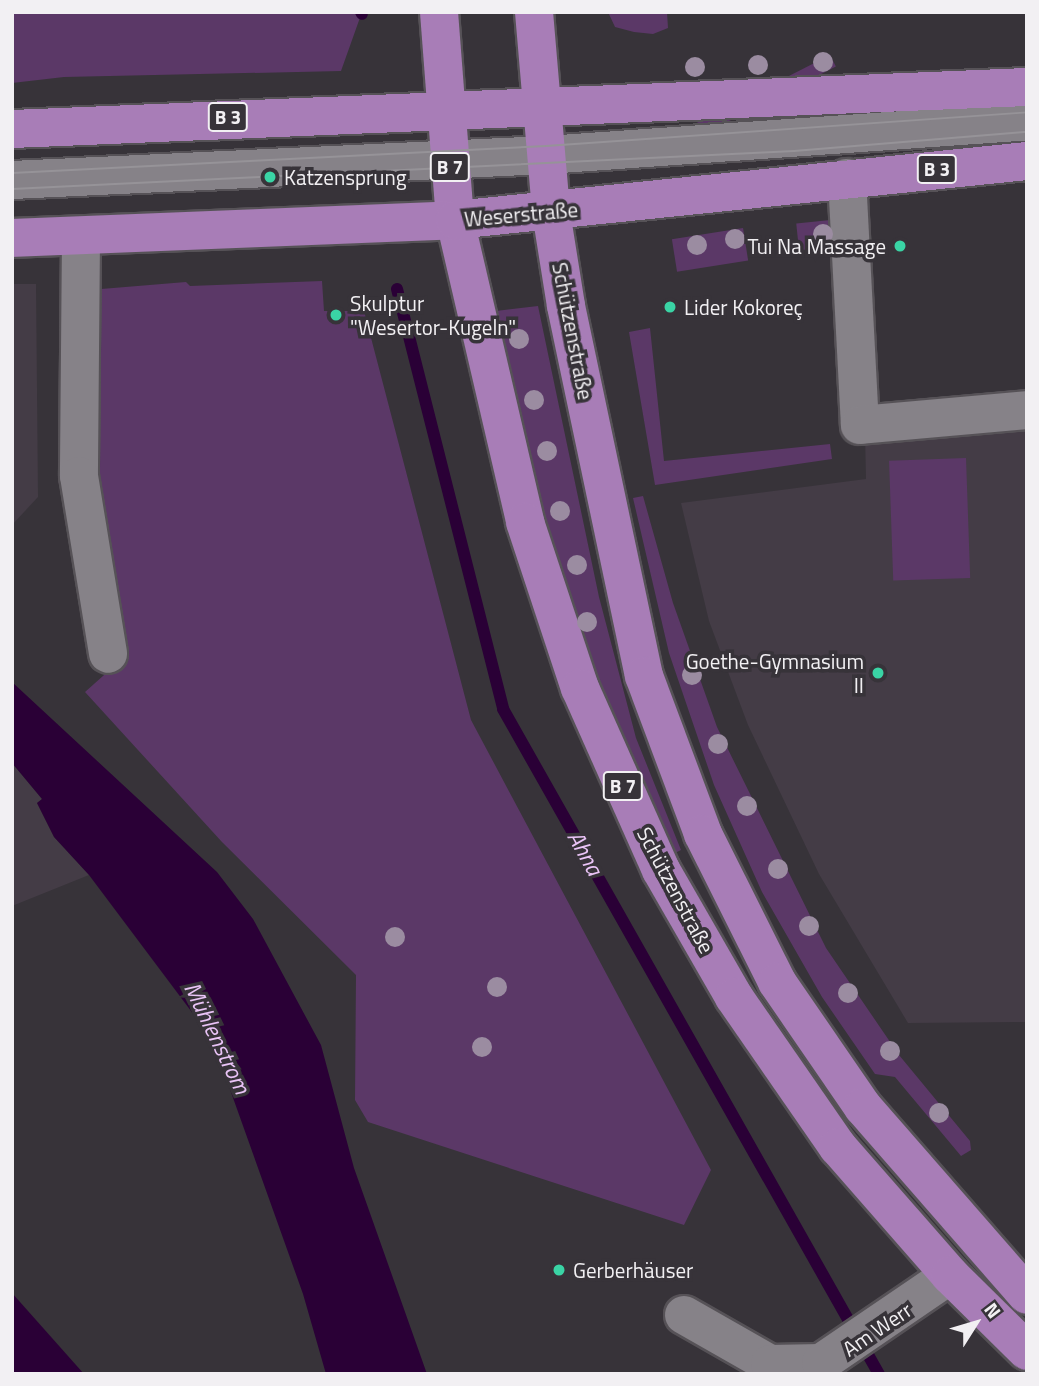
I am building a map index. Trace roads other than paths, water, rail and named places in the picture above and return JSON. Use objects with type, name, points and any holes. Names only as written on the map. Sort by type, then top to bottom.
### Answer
[{"type":"main road","name":"B 7","points":[[439,12],[444,114],[455,220]]},
{"type":"main road","name":"Schützenstraße","points":[[534,12],[551,212],[566,306],[644,676],[703,834],[777,982],[863,1107],[1027,1295]]},
{"type":"main road","name":"B 3","points":[[12,129],[374,111],[444,114],[1027,87]]},
{"type":"main road","name":"Weserstraße","points":[[12,238],[455,220],[1027,160]]},
{"type":"main road","name":"Schützenstraße","points":[[455,220],[525,522],[580,688],[661,870],[734,997],[838,1147],[950,1275],[1027,1351]]},
{"type":"lane","points":[[12,180],[546,155],[1027,121]]},
{"type":"lane","points":[[847,178],[860,425],[1027,410]]},
{"type":"lane","points":[[80,237],[79,476],[108,654]]},
{"type":"lane","name":"Am Werr","points":[[684,1315],[770,1364],[821,1363],[837,1356],[906,1309],[950,1275]]},
{"type":"water","name":"Mühlenstrom","points":[[12,682],[217,872],[253,919],[321,1045],[354,1168],[427,1374],[326,1374],[303,1294],[212,1039],[89,875],[54,837],[37,803],[42,799],[12,763]]},
{"type":"water","points":[[12,1293],[84,1374],[12,1374]]},
{"type":"waterway","name":"Ahna","points":[[397,289],[503,709],[879,1374]]},
{"type":"tram line","points":[[12,173],[546,146],[1027,112]]},
{"type":"tram line","points":[[12,189],[794,151],[1027,132]]},
{"type":"place","name":"Katzensprung","points":[[270,177]]},
{"type":"place","name":"Tui Na Massage","points":[[900,246]]},
{"type":"place","name":"Lider Kokoreç","points":[[670,307]]},
{"type":"place","name":"Skulptur \"Wesertor-Kugeln\"","points":[[336,315]]},
{"type":"place","name":"Goethe-Gymnasium II","points":[[878,673]]},
{"type":"place","name":"Gerberhäuser","points":[[559,1270]]}]
